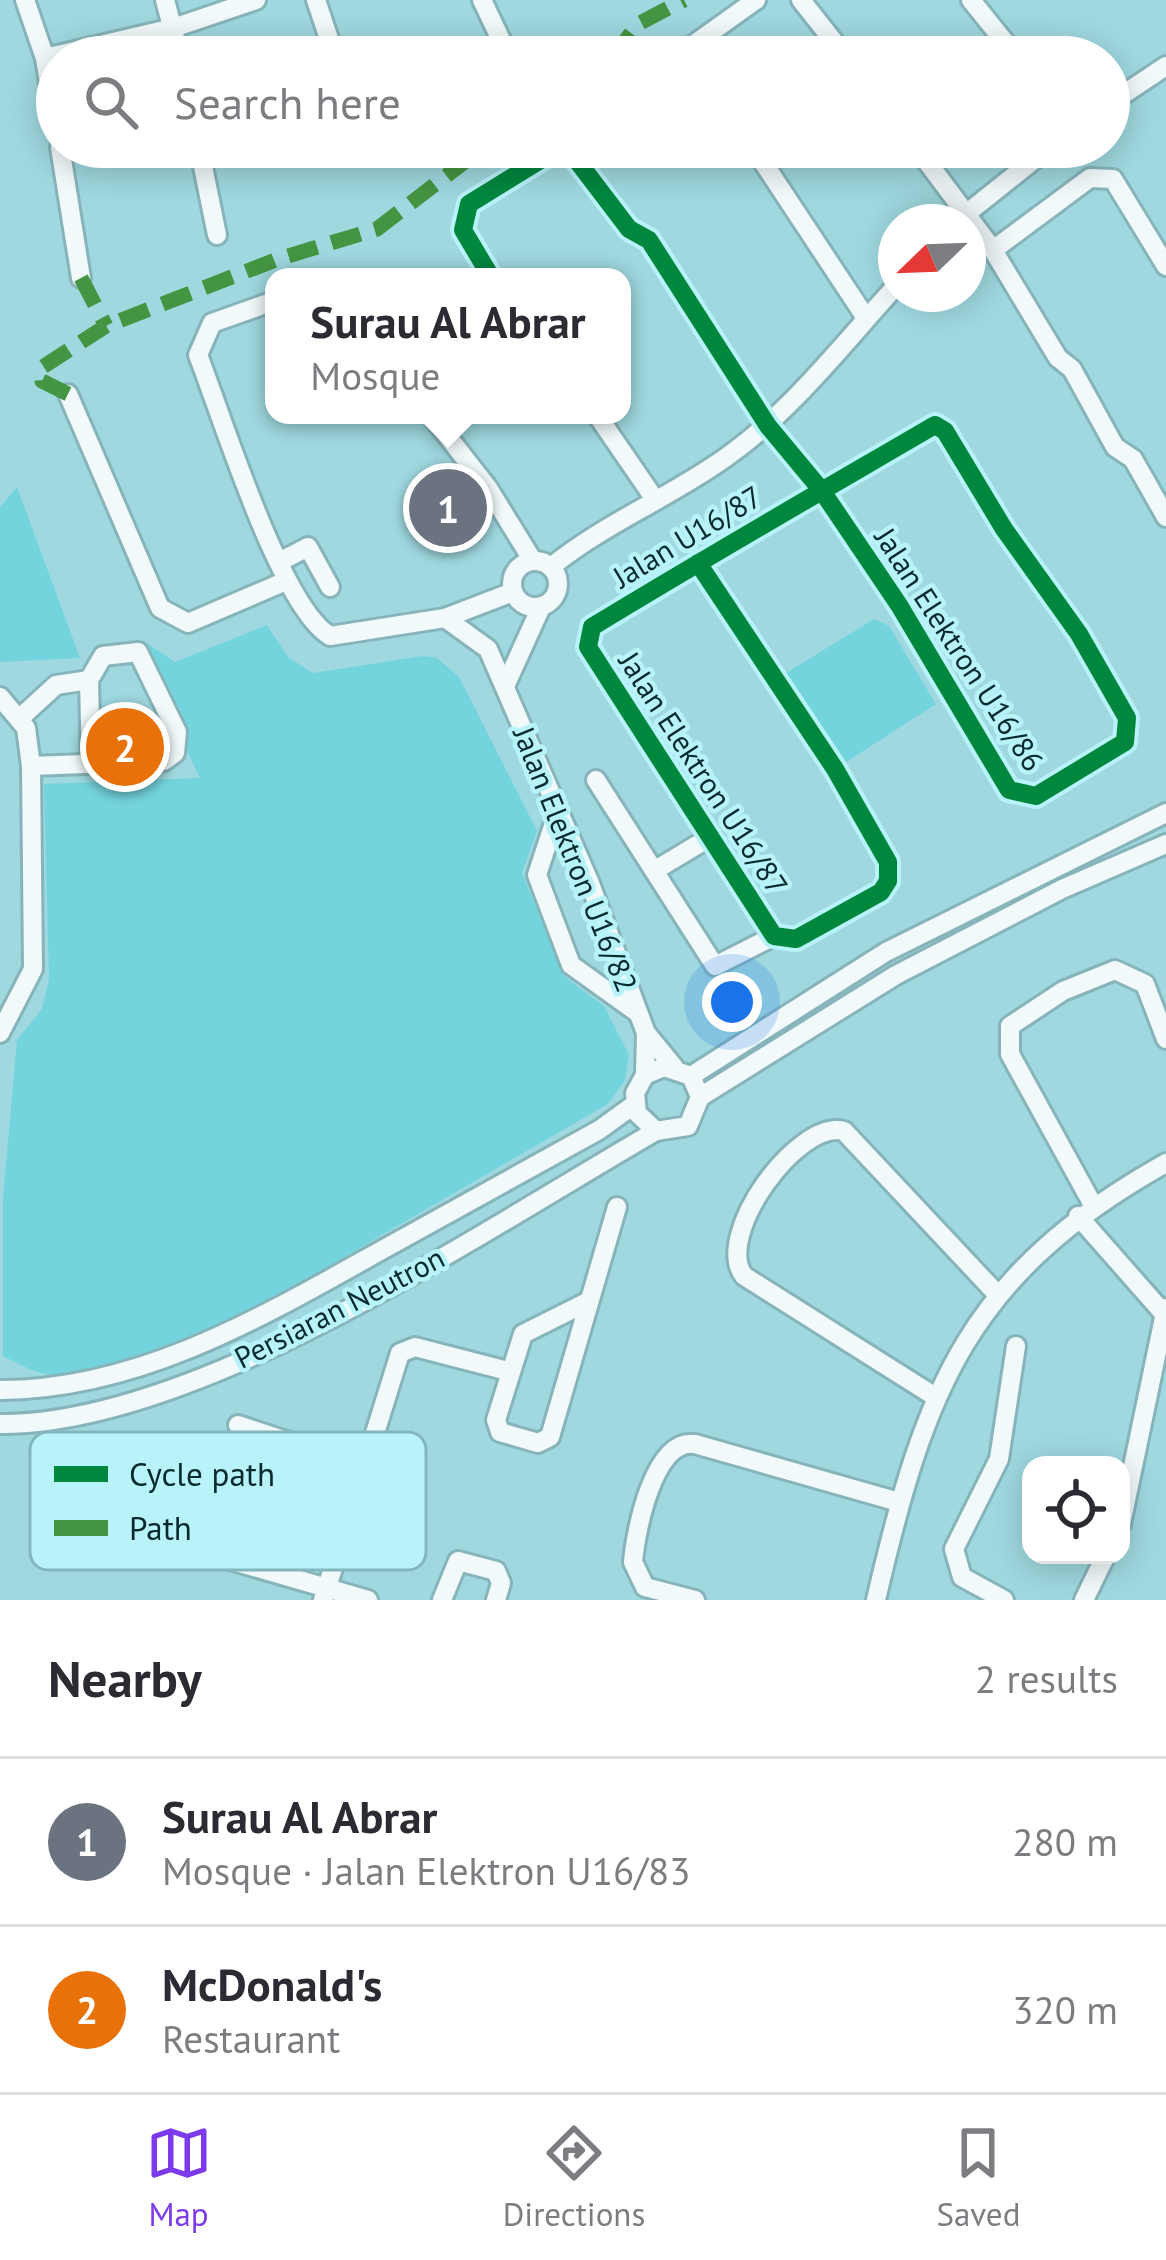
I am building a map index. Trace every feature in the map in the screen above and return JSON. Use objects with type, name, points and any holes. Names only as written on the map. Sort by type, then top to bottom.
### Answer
[{"type":"street","points":[[25,0],[37,36]]},
{"type":"street","points":[[166,0],[175,36]]},
{"type":"street","points":[[139,36],[256,0]]},
{"type":"street","points":[[316,0],[327,36]]},
{"type":"street","points":[[482,0],[499,36]]},
{"type":"street","points":[[706,36],[756,0]]},
{"type":"street","points":[[801,0],[830,36]]},
{"type":"street","points":[[971,0],[1000,36]]},
{"type":"street","points":[[1130,90],[1166,66]]},
{"type":"street","points":[[63,168],[81,278]]},
{"type":"street","points":[[203,168],[217,235]]},
{"type":"street","name":"Jalan Elektron U16/86","points":[[486,268],[463,230],[469,204],[527,168]]},
{"type":"street","name":"Jalan Elektron U16/86","points":[[582,168],[628,229],[649,240],[768,426],[822,491],[899,605],[1009,790],[1036,796],[1121,750],[1126,718],[1079,634],[1004,529],[945,431],[935,425],[822,491]]},
{"type":"street","points":[[768,168],[866,318]]},
{"type":"street","points":[[930,168],[953,204]]},
{"type":"street","points":[[978,204],[1023,168]]},
{"type":"street","points":[[993,250],[1090,178],[1102,176],[1113,179],[1166,266]]},
{"type":"street","points":[[986,243],[1058,358],[1072,369],[1115,447],[1132,459],[1166,517]]},
{"type":"street","points":[[265,304],[212,322],[198,355],[283,571],[316,628],[330,636],[526,601],[559,586],[480,490],[437,424]]},
{"type":"street","points":[[506,684],[526,601],[516,571],[542,564],[721,461],[768,426],[878,305]]},
{"type":"street","points":[[68,394],[160,608],[188,623],[283,571],[308,547],[330,587]]},
{"type":"street","points":[[603,424],[654,498]]},
{"type":"street","name":"Jalan U16/87","points":[[587,638],[592,628],[822,491]]},
{"type":"street","name":"Jalan Elektron U16/87","points":[[587,638],[588,647],[774,935],[796,939],[881,892],[889,881],[888,862],[835,769],[698,563]]},
{"type":"street","name":"Jalan Elektron U16/82","points":[[446,618],[479,638],[506,684],[589,881],[646,1033]]},
{"type":"street","points":[[31,766],[91,764],[164,761],[175,753],[176,732],[143,654],[103,656],[89,680],[91,764]]},
{"type":"street","points":[[20,719],[56,685],[89,680]]},
{"type":"street","points":[[0,698],[26,728],[31,766],[33,969],[0,1033]]},
{"type":"street","points":[[596,780],[717,968],[774,935]]},
{"type":"street","points":[[645,1075],[682,1072],[886,952],[1166,813]]},
{"type":"street","points":[[557,814],[537,875],[571,964],[638,1013]]},
{"type":"street","points":[[657,869],[712,836]]},
{"type":"street","points":[[646,1033],[645,1075],[635,1104],[642,1120],[656,1131],[688,1126],[700,1097],[896,975],[1062,889],[1166,844]]},
{"type":"street","points":[[1130,1481],[1165,1313],[1086,1211],[1010,1054],[1010,1026],[1063,992],[1115,970],[1145,984],[1166,1039]]},
{"type":"street","points":[[646,1033],[700,1097]]},
{"type":"street","name":"Persiaran Neutron","points":[[0,1390],[84,1384],[181,1353],[304,1293],[599,1130],[635,1104]]},
{"type":"street","points":[[934,1396],[744,1276],[734,1259],[735,1240],[758,1197],[810,1134],[832,1127],[844,1131],[996,1294]]},
{"type":"street","name":"Persiaran Neutron","points":[[0,1424],[35,1424],[167,1393],[365,1299],[656,1131]]},
{"type":"street","points":[[876,1600],[898,1502],[934,1396],[996,1294],[1086,1211],[1166,1163]]},
{"type":"street","points":[[587,1302],[523,1334],[508,1371],[496,1426],[500,1432],[544,1442],[617,1207]]},
{"type":"street","points":[[1004,1600],[962,1577],[954,1549],[999,1459],[1016,1346]]},
{"type":"street","points":[[373,1432],[400,1353],[407,1349],[508,1371]]},
{"type":"street","points":[[238,1425],[259,1432]]},
{"type":"street","points":[[695,1600],[645,1587],[633,1562],[661,1458],[674,1446],[694,1444],[898,1502]]},
{"type":"street","points":[[442,1600],[458,1562],[496,1571],[501,1582],[496,1600]]},
{"type":"street","points":[[1084,1600],[1102,1564]]},
{"type":"street","points":[[253,1570],[325,1595],[368,1600]]},
{"type":"shaded area","points":[[17,487],[80,658],[0,662],[0,507]]},
{"type":"shaded area","points":[[874,619],[889,626],[936,704],[843,764],[833,758],[778,678]]},
{"type":"shaded area","points":[[267,625],[288,657],[313,673],[423,656],[437,658],[459,677],[537,831],[522,873],[565,977],[604,1006],[629,1055],[625,1080],[608,1104],[225,1324],[135,1362],[92,1373],[41,1373],[3,1356],[3,1199],[17,1040],[42,1009],[49,979],[44,784],[200,778],[137,648],[148,644],[175,662]]},
{"type":"marked path","points":[[629,36],[638,24],[684,0]]},
{"type":"marked path","points":[[68,394],[42,381],[41,368],[106,326],[278,259],[377,229],[457,168]]},
{"type":"marked path","points":[[81,278],[106,326]]},
{"type":"cycle path","points":[[486,268],[463,230],[469,204],[527,168]]},
{"type":"cycle path","points":[[583,168],[629,229],[649,240],[768,426],[822,491]]},
{"type":"cycle path","points":[[935,425],[945,431],[1004,529],[1079,634],[1127,718],[1125,742],[1036,796],[1009,790],[899,605],[822,491],[935,425]]},
{"type":"cycle path","points":[[698,563],[822,491]]},
{"type":"cycle path","points":[[698,563],[835,769],[888,862],[888,881],[881,892],[796,939],[774,936],[588,647],[592,627],[698,563]]},
{"type":"place","name":"Surau Al Abrar","points":[[448,508]]},
{"type":"place","name":"McDonald's","points":[[125,747]]}]
